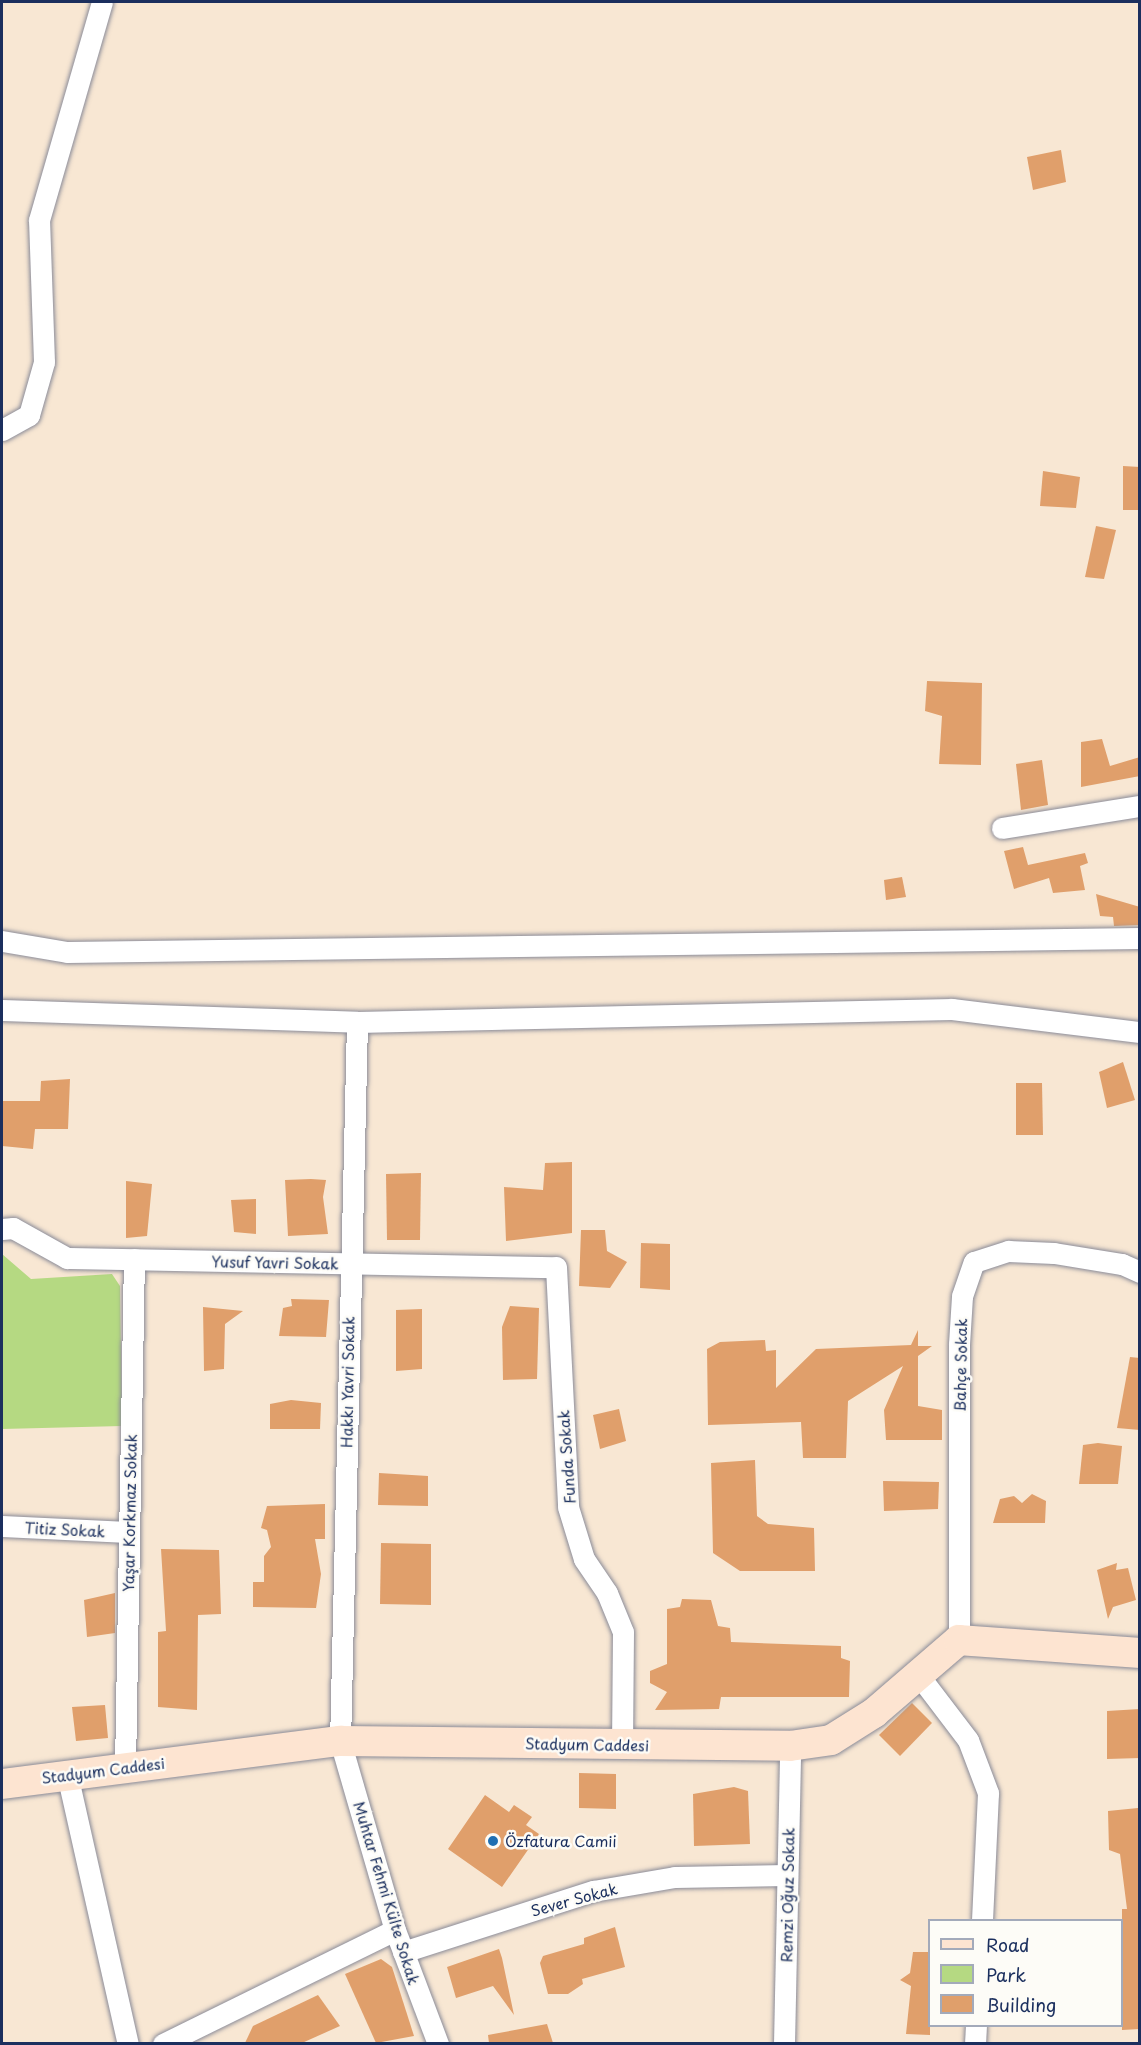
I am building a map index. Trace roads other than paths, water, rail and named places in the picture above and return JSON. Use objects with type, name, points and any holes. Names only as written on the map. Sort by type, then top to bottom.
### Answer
[{"type":"street","points":[[2,430],[29,415],[44,362],[39,220],[102,2]]},
{"type":"street","points":[[1002,828],[1140,806]]},
{"type":"street","points":[[2,941],[67,952],[1140,938]]},
{"type":"street","points":[[2,1010],[357,1022],[952,1010],[1140,1032]]},
{"type":"street","name":"Hakkı Yavri Sokak","points":[[340,1741],[357,1022]]},
{"type":"street","name":"Yusuf Yavri Sokak","points":[[2,1229],[13,1228],[67,1258],[556,1267]]},
{"type":"street","name":"Bahçe Sokak","points":[[959,1640],[958,1344],[962,1296],[974,1263],[1008,1251],[1054,1253],[1122,1264],[1140,1272]]},
{"type":"street","name":"Yaşar Korkmaz Sokak","points":[[125,1767],[134,1259]]},
{"type":"street","name":"Funda Sokak","points":[[556,1267],[568,1507],[584,1559],[607,1593],[622,1632],[622,1744]]},
{"type":"street","name":"Titiz Sokak","points":[[2,1526],[128,1532]]},
{"type":"street","points":[[959,1640],[1140,1653]]},
{"type":"street","name":"Stadyum Caddesi","points":[[2,1784],[340,1741],[790,1746],[831,1740],[920,1677],[959,1640]]},
{"type":"street","points":[[920,1677],[968,1740],[988,1793],[982,1919]]},
{"type":"street","name":"Muhtar Fehmi Külte Sokak","points":[[340,1741],[395,1930],[438,2043]]},
{"type":"street","name":"Remzi Oğuz Sokak","points":[[784,2043],[790,1746]]},
{"type":"street","points":[[67,1774],[129,2043]]},
{"type":"street","name":"Sever Sokak","points":[[403,1952],[593,1891],[675,1877],[788,1875]]},
{"type":"street","points":[[163,2043],[395,1930]]},
{"type":"street","points":[[975,2043],[976,2027]]},
{"type":"place","name":"Özfatura Camii","points":[[493,1841]]}]
